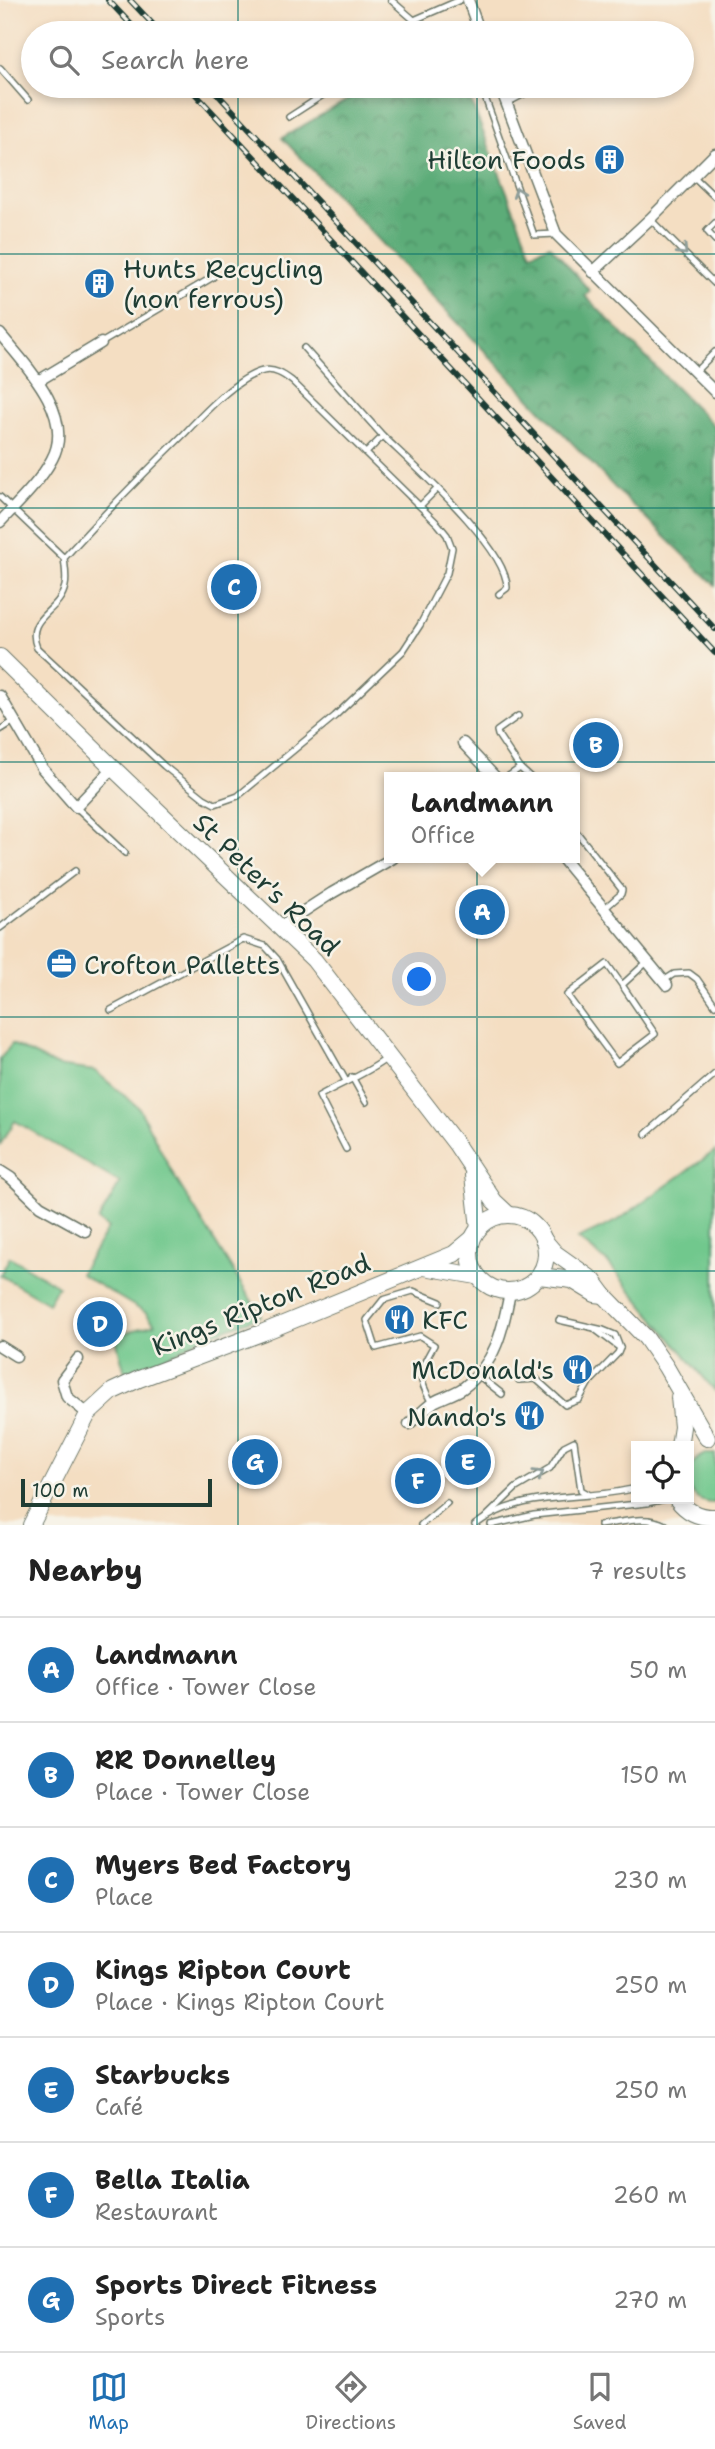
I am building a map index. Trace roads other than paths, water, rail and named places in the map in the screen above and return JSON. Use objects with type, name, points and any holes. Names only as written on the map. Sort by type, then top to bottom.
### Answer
[{"type":"street","points":[[468,0],[476,21]]},
{"type":"street","points":[[505,98],[556,234],[715,392]]},
{"type":"street","points":[[593,272],[715,154]]},
{"type":"street","points":[[0,334],[38,381],[53,409],[59,435],[54,457],[0,522]]},
{"type":"street","points":[[38,381],[102,344]]},
{"type":"street","name":"St Peter's Road","points":[[0,657],[314,960],[456,1144],[494,1201],[509,1216]]},
{"type":"street","points":[[0,696],[42,768],[76,807],[113,768]]},
{"type":"street","points":[[463,743],[490,772]]},
{"type":"street","points":[[281,926],[332,892],[384,863]]},
{"type":"street","points":[[566,863],[665,983]]},
{"type":"street","points":[[472,1169],[476,1233],[470,1258],[477,1276],[486,1285],[510,1292],[521,1289],[539,1276],[545,1264],[543,1238]]},
{"type":"street","points":[[0,1171],[40,1206],[85,1231]]},
{"type":"street","points":[[476,1233],[489,1220],[509,1216],[526,1220],[536,1228],[555,1253],[593,1280],[646,1338],[711,1438],[694,1443]]},
{"type":"street","name":"Kings Ripton Road","points":[[31,1525],[88,1414],[113,1391],[454,1254],[476,1233]]},
{"type":"street","points":[[419,1267],[477,1276]]},
{"type":"street","points":[[539,1276],[572,1280],[595,1294],[604,1295]]},
{"type":"street","points":[[409,1424],[432,1403],[461,1389],[478,1375],[493,1355],[502,1333],[510,1292]]},
{"type":"street","points":[[0,1346],[16,1356]]},
{"type":"street","points":[[78,1359],[62,1380],[67,1397],[88,1414]]},
{"type":"street","points":[[679,1392],[682,1427],[680,1441]]},
{"type":"street","points":[[681,1504],[697,1515],[715,1517]]},
{"type":"lane","points":[[391,0],[414,20],[460,0]]},
{"type":"lane","points":[[442,0],[448,5]]},
{"type":"lane","points":[[0,68],[21,93]]},
{"type":"lane","points":[[289,117],[318,98]]},
{"type":"lane","points":[[485,98],[534,235],[556,234]]},
{"type":"lane","points":[[507,103],[516,98]]},
{"type":"lane","points":[[693,176],[715,197]]},
{"type":"lane","points":[[650,219],[715,284]]},
{"type":"lane","points":[[715,223],[706,231],[715,240]]},
{"type":"lane","points":[[102,344],[213,277]]},
{"type":"lane","points":[[304,348],[383,436],[479,533],[507,578],[507,588],[499,594]]},
{"type":"lane","points":[[695,372],[715,352]]},
{"type":"lane","points":[[0,497],[64,558],[66,586],[61,596],[34,627],[33,638],[37,648],[164,766],[215,804],[238,796],[335,716],[403,651],[447,573],[452,548],[438,524],[366,453],[292,381],[283,374],[270,370],[262,371],[219,399],[64,558]]},
{"type":"lane","points":[[366,453],[383,436]]},
{"type":"lane","points":[[420,506],[437,489]]},
{"type":"lane","points":[[517,716],[497,731],[524,772]]},
{"type":"lane","points":[[0,730],[16,720]]},
{"type":"lane","points":[[514,772],[520,768]]},
{"type":"lane","points":[[76,807],[125,853]]},
{"type":"lane","points":[[580,836],[622,890],[604,909]]},
{"type":"lane","points":[[0,928],[75,871]]},
{"type":"lane","points":[[111,1010],[243,939],[265,946],[276,959],[349,1079],[366,1102]]},
{"type":"lane","points":[[622,985],[647,962]]},
{"type":"lane","points":[[607,964],[622,985],[655,1034],[617,1063],[567,995],[607,964]]},
{"type":"lane","points":[[665,983],[674,974],[689,973],[697,979],[715,1004]]},
{"type":"lane","points":[[346,1149],[319,1096],[369,1071],[389,1056]]},
{"type":"lane","points":[[646,1134],[715,1074]]},
{"type":"lane","points":[[432,1403],[423,1388],[420,1370],[434,1345],[420,1336],[376,1348],[367,1320],[383,1300],[413,1291],[440,1302]]},
{"type":"lane","points":[[519,1380],[536,1379],[565,1405],[572,1404],[620,1348],[615,1335],[559,1320]]},
{"type":"lane","points":[[478,1375],[502,1394]]},
{"type":"lane","points":[[475,1525],[516,1488],[551,1468],[564,1446],[574,1441],[581,1490],[588,1494]]},
{"type":"lane","points":[[486,1517],[516,1503],[631,1489]]},
{"type":"lane","points":[[421,1525],[447,1503]]},
{"type":"lane","points":[[491,1525],[534,1516],[638,1504]]},
{"type":"lane","points":[[600,1525],[642,1519],[662,1522],[665,1525]]},
{"type":"railway","points":[[108,0],[128,21]]},
{"type":"railway","points":[[130,0],[150,21]]},
{"type":"railway","points":[[199,98],[715,653]]},
{"type":"railway","points":[[221,98],[715,629]]},
{"type":"place","name":"Hilton Foods","points":[[609,159]]},
{"type":"place","name":"Hunts Recycling (non ferrous)","points":[[100,283]]},
{"type":"place","name":"Myers Bed Factory","points":[[234,587]]},
{"type":"place","name":"RR Donnelley","points":[[596,745]]},
{"type":"place","name":"Landmann","points":[[482,912]]},
{"type":"place","name":"Crofton Palletts","points":[[61,964]]},
{"type":"place","name":"KFC","points":[[399,1319]]},
{"type":"place","name":"Kings Ripton Court","points":[[100,1324]]},
{"type":"place","name":"McDonald's","points":[[577,1369]]},
{"type":"place","name":"Nando's","points":[[530,1416]]},
{"type":"place","name":"Sports Direct Fitness","points":[[255,1462]]},
{"type":"place","name":"Starbucks","points":[[468,1462]]},
{"type":"place","name":"Bella Italia","points":[[418,1481]]}]
